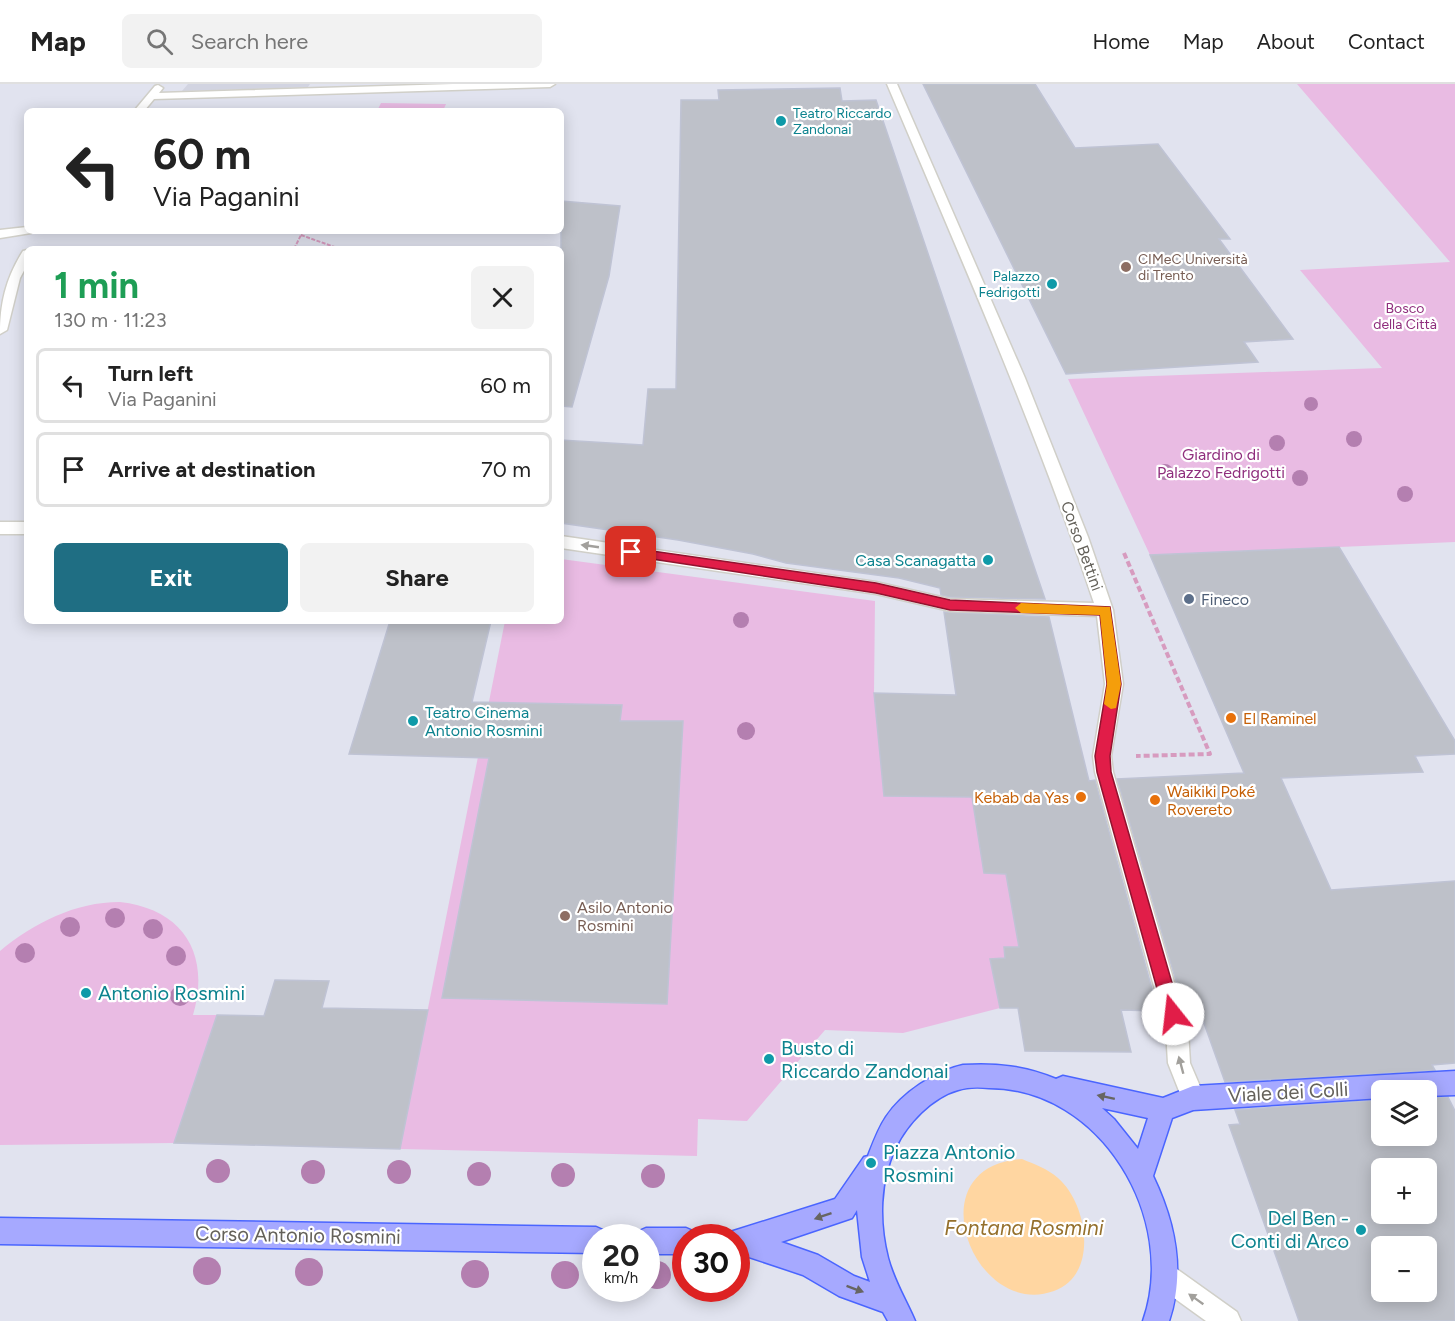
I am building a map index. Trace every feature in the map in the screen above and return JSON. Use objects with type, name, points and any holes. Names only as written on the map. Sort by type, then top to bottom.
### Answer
[{"type":"main road","points":[[750,1239],[843,1209],[876,1162],[895,1124],[924,1096],[958,1078],[998,1074],[1163,1110],[1193,1098]]},
{"type":"main road","points":[[1038,1083],[1078,1102],[1113,1134],[1142,1175],[1158,1216],[1166,1260],[1161,1310],[1156,1321]]},
{"type":"main road","name":"Viale dei Colli","points":[[1193,1098],[1455,1083]]},
{"type":"main road","points":[[1142,1175],[1163,1110]]},
{"type":"main road","points":[[876,1162],[869,1205],[873,1252],[896,1311]]},
{"type":"main road","name":"Corso Antonio Rosmini","points":[[0,1231],[582,1240]]},
{"type":"main road","points":[[750,1245],[809,1264],[896,1311]]},
{"type":"street","points":[[142,108],[161,84]]},
{"type":"street","points":[[152,96],[550,84]]},
{"type":"street","name":"Corso Bettini","points":[[892,84],[1018,378],[1080,537],[1105,610],[1114,684],[1102,756],[1104,772],[1177,1030],[1179,1063],[1193,1098]]},
{"type":"street","points":[[0,234],[24,231]]},
{"type":"street","points":[[0,330],[20,278]]},
{"type":"street","points":[[0,528],[24,528]]},
{"type":"street","points":[[564,542],[876,588],[950,605],[1105,610]]},
{"type":"street","points":[[1165,1276],[1228,1321]]},
{"type":"path","points":[[304,234],[333,246]]},
{"type":"shaded area","points":[[188,84],[310,84],[308,87],[182,91]]},
{"type":"green space","name":"Giardino di Palazzo Fedrigotti","points":[[1297,84],[1455,84],[1455,542],[1150,555],[1068,379],[1382,368],[1300,270],[1450,262]]},
{"type":"green space","points":[[381,103],[446,104],[444,108],[378,108]]},
{"type":"green space","points":[[564,559],[875,601],[874,693],[884,796],[972,797],[984,872],[1006,874],[1019,947],[1004,947],[1005,958],[990,959],[1000,1008],[903,1033],[825,1030],[747,1121],[698,1119],[697,1156],[400,1149],[504,624],[564,624]]},
{"type":"green space","points":[[120,902],[142,906],[161,914],[176,925],[187,938],[194,954],[198,973],[198,993],[193,1015],[217,1015],[174,1143],[0,1145],[0,951],[41,923],[56,916],[87,906]]},
{"type":"water","name":"Fontana Rosmini","points":[[1022,1159],[1045,1169],[1058,1178],[1076,1204],[1082,1221],[1083,1255],[1078,1270],[1068,1283],[1054,1291],[1025,1294],[1000,1284],[980,1264],[967,1238],[964,1211],[970,1187],[989,1168]]},
{"type":"building","name":"CIMeC Università di Trento","points":[[923,84],[1035,84],[1075,148],[1158,144],[1230,239],[1219,239],[1293,339],[1244,342],[1258,362],[1066,374]]},
{"type":"building","points":[[840,88],[842,101],[876,100],[1045,599],[950,597],[941,595],[940,588],[899,578],[786,563],[753,554],[678,540],[564,523],[564,440],[643,445],[648,389],[676,389],[681,100],[719,100],[718,90]]},
{"type":"building","points":[[564,201],[620,206],[609,276],[572,407],[564,406],[564,246],[561,246],[561,234],[564,234]]},
{"type":"building","points":[[1339,547],[1455,741],[1455,754],[1415,756],[1423,772],[1281,778],[1331,890],[1455,881],[1455,1063],[1432,1065],[1435,1070],[1225,1082],[1200,1012],[1185,1012],[1117,779],[1244,773],[1150,555]]},
{"type":"building","points":[[944,612],[1049,617],[1089,781],[1095,780],[1158,1011],[1121,1010],[1131,1052],[1025,1051],[1018,1008],[1000,1008],[990,959],[1005,958],[1004,947],[1019,947],[1006,874],[984,873],[972,797],[884,796],[874,693],[956,695]]},
{"type":"building","name":"Asilo Antonio Rosmini","points":[[389,624],[490,624],[472,702],[622,705],[620,721],[683,721],[667,1004],[442,998],[489,758],[349,754]]},
{"type":"building","points":[[275,980],[329,981],[322,1008],[428,1010],[400,1149],[174,1143],[217,1015],[264,1016]]},
{"type":"building","name":"Del Ben - Conti di Arco","points":[[1448,1097],[1455,1111],[1455,1321],[1299,1321],[1229,1125],[1240,1124],[1235,1110],[1371,1101],[1371,1146],[1437,1146],[1437,1098]]},
{"type":"slow traffic","points":[[1021,608],[1105,610],[1114,684],[1111,704]]},
{"type":"place","name":"Teatro Riccardo Zandonai","points":[[781,121]]},
{"type":"place","name":"CIMeC Università di Trento","points":[[1126,267]]},
{"type":"place","name":"Palazzo Fedrigotti","points":[[1052,284]]},
{"type":"place","name":"Casa Scanagatta","points":[[988,560]]},
{"type":"place","name":"Fineco","points":[[1189,599]]},
{"type":"place","name":"El Raminel","points":[[1231,718]]},
{"type":"place","name":"Teatro Cinema Antonio Rosmini","points":[[413,721]]},
{"type":"place","name":"Kebab da Yas","points":[[1081,797]]},
{"type":"place","name":"Waikiki Poké Rovereto","points":[[1155,800]]},
{"type":"place","name":"Asilo Antonio Rosmini","points":[[565,916]]},
{"type":"place","name":"Antonio Rosmini","points":[[86,993]]},
{"type":"place","name":"Busto di Riccardo Zandonai","points":[[769,1059]]},
{"type":"place","name":"Piazza Antonio Rosmini","points":[[871,1163]]},
{"type":"place","name":"Del Ben - Conti di Arco","points":[[1361,1230]]},
{"type":"route","points":[[631,552],[876,588],[950,605],[1105,610],[1114,684],[1102,756],[1104,772],[1173,1014]]},
{"type":"park label","name":"Bosco della Città","points":[[1405,316]]}]
